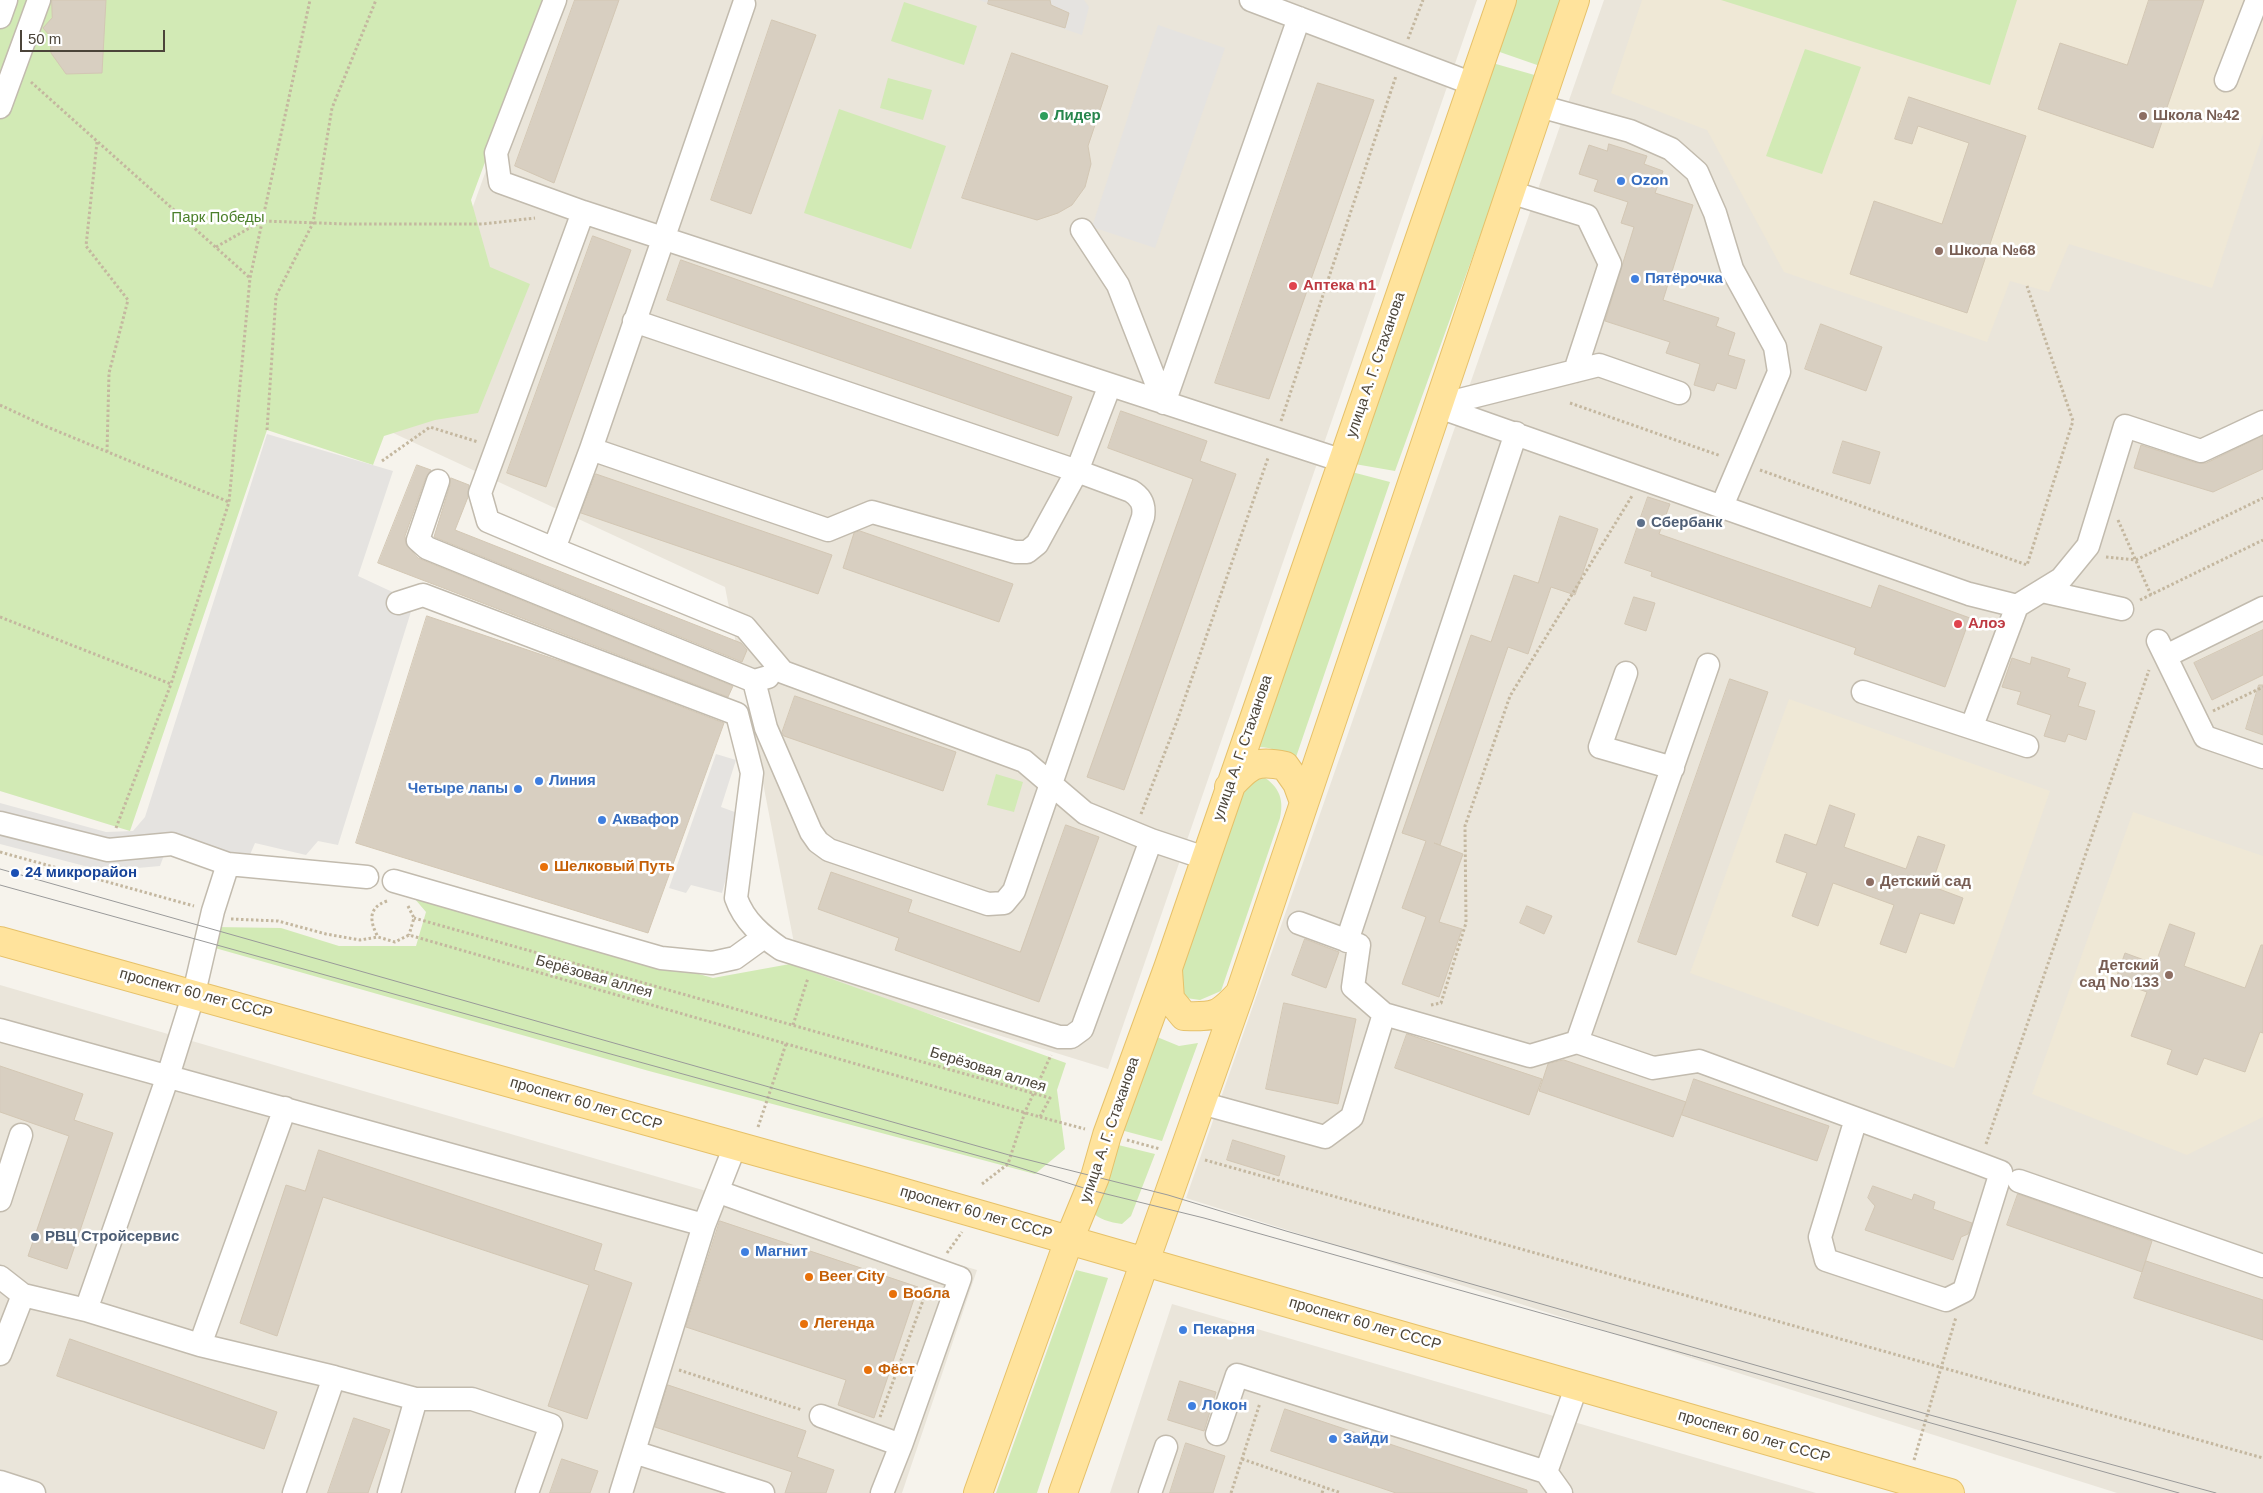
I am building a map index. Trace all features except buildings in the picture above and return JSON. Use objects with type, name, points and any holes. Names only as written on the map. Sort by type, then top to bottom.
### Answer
[{"type":"main road","name":"улица А. Г. Стаханова","points":[[978,1493],[1069,1240],[1095,1177],[1107,1135],[1168,968],[1228,787],[1502,0]]},
{"type":"main road","points":[[1063,1493],[1240,993],[1436,406],[1575,0]]},
{"type":"main road","points":[[1228,787],[1247,768],[1266,762],[1285,766],[1297,783],[1304,802]]},
{"type":"main road","name":"проспект 60 лет СССР","points":[[0,941],[194,993],[1145,1261],[1950,1493]]},
{"type":"main road","points":[[1168,968],[1170,999],[1184,1016],[1209,1017],[1224,1010],[1240,993]]},
{"type":"street","points":[[0,18],[6,0]]},
{"type":"street","points":[[0,107],[39,0]]},
{"type":"street","points":[[555,0],[496,153],[500,182],[663,239],[1343,461]]},
{"type":"street","points":[[1251,0],[1473,84]]},
{"type":"street","points":[[2226,80],[2257,0]]},
{"type":"street","points":[[554,549],[591,448],[744,4]]},
{"type":"street","points":[[1164,403],[1299,18]]},
{"type":"street","points":[[1539,106],[1630,131],[1671,149],[1697,172],[1715,212],[1732,269],[1775,347],[1779,372],[1722,506]]},
{"type":"street","points":[[1510,192],[1587,216],[1610,264],[1575,371]]},
{"type":"street","points":[[583,212],[480,493],[488,521],[745,627],[783,672],[1012,755],[1024,761],[1084,813],[1142,837],[1205,858]]},
{"type":"street","points":[[1082,230],[1118,285],[1164,403]]},
{"type":"street","points":[[634,321],[1130,491],[1137,495],[1144,509],[1014,891],[1004,903],[988,904],[829,850],[818,842],[811,832],[766,728],[754,681]]},
{"type":"street","points":[[1436,406],[1599,365],[1679,393]]},
{"type":"street","points":[[591,448],[828,530],[872,512],[1021,553],[1027,552],[1037,544],[1077,472],[1110,385]]},
{"type":"street","points":[[1436,406],[1969,594],[2017,606]]},
{"type":"street","points":[[1972,726],[2017,606],[2061,579],[2088,546],[2125,426],[2201,451],[2263,422]]},
{"type":"street","points":[[1347,940],[1516,433]]},
{"type":"street","points":[[438,481],[418,540],[427,548],[754,681],[783,672]]},
{"type":"street","points":[[2042,591],[2122,609]]},
{"type":"street","points":[[398,603],[423,595],[738,714],[752,773],[736,898],[740,910],[764,937],[782,949],[1059,1037],[1071,1037],[1082,1029],[1142,837]]},
{"type":"street","points":[[2263,608],[2162,649],[2206,737],[2263,757]]},
{"type":"street","points":[[1577,1042],[1708,665]]},
{"type":"street","points":[[1626,673],[1600,747],[1673,768]]},
{"type":"street","points":[[1863,692],[1972,726],[2027,746]]},
{"type":"street","points":[[0,823],[108,850],[172,844],[228,864],[366,877]]},
{"type":"street","points":[[86,1310],[168,1076],[194,993],[213,911],[228,864]]},
{"type":"street","points":[[394,890],[661,958],[712,963],[727,960],[735,958],[764,937]]},
{"type":"street","points":[[1300,923],[1359,945],[1353,987],[1384,1014],[1530,1056],[1577,1042],[1653,1068],[1700,1061],[1856,1118],[2001,1172],[1964,1290],[1946,1300],[1826,1260],[1820,1237],[1856,1118]]},
{"type":"street","points":[[1201,1103],[1325,1137],[1352,1117],[1384,1014]]},
{"type":"street","points":[[0,1030],[704,1225]]},
{"type":"street","points":[[200,1345],[284,1108]]},
{"type":"street","points":[[0,1200],[21,1135]]},
{"type":"street","points":[[621,1493],[704,1225],[719,1192],[736,1146]]},
{"type":"street","points":[[2019,1181],[2263,1266]]},
{"type":"street","points":[[719,1192],[960,1278],[882,1493]]},
{"type":"street","points":[[0,1277],[22,1295],[86,1310],[200,1345],[416,1399],[472,1398],[551,1424],[527,1493]]},
{"type":"street","points":[[0,1354],[22,1295]]},
{"type":"street","points":[[1217,1434],[1237,1375],[1546,1472],[1561,1493]]},
{"type":"street","points":[[294,1493],[334,1377]]},
{"type":"street","points":[[1546,1472],[1577,1386]]},
{"type":"street","points":[[389,1493],[416,1399]]},
{"type":"street","points":[[821,1416],[901,1445]]},
{"type":"street","points":[[1150,1493],[1166,1447]]},
{"type":"street","points":[[634,1452],[763,1493]]},
{"type":"street","points":[[0,1482],[34,1493]]},
{"type":"path","points":[[108,850],[171,684],[229,502],[250,278],[310,0]]},
{"type":"path","points":[[267,430],[276,296],[313,223],[332,108],[376,0]]},
{"type":"path","points":[[1142,837],[1177,721],[1422,0]]},
{"type":"path","points":[[15,67],[250,278]]},
{"type":"path","points":[[97,141],[86,246],[128,300],[109,373],[107,452]]},
{"type":"path","points":[[216,247],[262,221],[347,224],[483,224],[537,218]]},
{"type":"path","points":[[1570,403],[2027,565],[2073,420],[2027,286]]},
{"type":"path","points":[[0,405],[107,452],[229,502]]},
{"type":"path","points":[[382,461],[430,427],[496,448]]},
{"type":"path","points":[[1422,1006],[1441,1003],[1466,923],[1465,826],[1510,696],[1643,478]]},
{"type":"path","points":[[2106,486],[2116,492],[2111,505],[2151,595]]},
{"type":"path","points":[[2080,555],[2136,560],[2263,498]]},
{"type":"path","points":[[2122,609],[2263,540]]},
{"type":"path","points":[[0,617],[171,684]]},
{"type":"path","points":[[1980,1164],[2162,649]]},
{"type":"path","points":[[2196,719],[2263,687]]},
{"type":"path","name":"Берёзовая аллея","points":[[0,852],[213,911],[232,920],[278,921],[326,934],[360,940],[378,937],[394,942],[408,935],[1040,1117],[1050,1098],[414,918]]},
{"type":"path","points":[[378,937],[371,924],[372,913],[394,890]]},
{"type":"path","points":[[406,903],[414,918],[408,935]]},
{"type":"path","points":[[792,1025],[810,973]]},
{"type":"path","points":[[982,1184],[1008,1164],[1025,1112],[1035,1094],[1059,1037]]},
{"type":"path","points":[[758,1127],[786,1044]]},
{"type":"path","points":[[1040,1117],[1230,1166],[2263,1458]]},
{"type":"path","points":[[943,1260],[963,1231]]},
{"type":"path","points":[[873,1435],[930,1283]]},
{"type":"path","points":[[1907,1481],[1964,1290]]},
{"type":"path","points":[[661,1364],[821,1416]]},
{"type":"path","points":[[1231,1493],[1266,1384]]},
{"type":"path","points":[[1242,1459],[1340,1493]]},
{"type":"path","points":[[1322,1493],[1324,1487]]},
{"type":"shaded area","points":[[548,0],[1477,0],[1108,1069],[800,974],[725,587],[391,432]]},
{"type":"shaded area","points":[[979,0],[1084,0],[1089,7],[1082,35]]},
{"type":"shaded area","points":[[1604,0],[2263,0],[2263,1493],[2117,1493],[1186,1198]]},
{"type":"shaded area","points":[[1642,0],[2263,0],[2263,134],[2212,288],[2069,244],[2049,292],[2010,281],[1987,342],[1784,272],[1707,130],[1611,93]]},
{"type":"shaded area","points":[[1158,25],[1225,48],[1155,248],[1092,227]]},
{"type":"shaded area","points":[[267,434],[393,471],[358,576],[414,602],[338,845],[318,841],[306,855],[255,843],[249,857],[171,836],[160,866],[104,871],[0,844],[0,803],[106,832],[133,831],[145,817]]},
{"type":"shaded area","name":"Детский сад","points":[[1789,699],[2050,791],[1954,1068],[1690,973]]},
{"type":"shaded area","points":[[716,754],[736,760],[721,807],[743,815],[722,893],[691,885],[686,893],[669,888]]},
{"type":"shaded area","name":"Детский сад No 133","points":[[2133,812],[2263,856],[2263,1117],[2187,1155],[2032,1094]]},
{"type":"shaded area","points":[[0,985],[977,1270],[902,1493],[0,1493]]},
{"type":"shaded area","points":[[1172,1304],[1816,1493],[1110,1493]]},
{"type":"green space","name":"Парк Победы","points":[[0,0],[545,0],[471,200],[490,267],[530,284],[478,413],[435,420],[384,436],[373,465],[267,430],[130,831],[0,791]]},
{"type":"green space","points":[[1511,0],[1562,0],[1540,66],[1494,50]]},
{"type":"green space","points":[[1721,0],[2017,0],[1990,85]]},
{"type":"green space","points":[[904,2],[977,26],[964,65],[891,41]]},
{"type":"green space","points":[[1805,49],[1861,67],[1822,174],[1766,156]]},
{"type":"green space","points":[[1489,62],[1538,76],[1395,471],[1349,463]]},
{"type":"green space","points":[[888,78],[932,90],[923,120],[880,108]]},
{"type":"green space","points":[[839,109],[946,146],[911,249],[804,213]]},
{"type":"green space","points":[[1348,471],[1390,482],[1294,763],[1277,751],[1257,747]]},
{"type":"green space","points":[[996,774],[1023,782],[1014,812],[987,805]]},
{"type":"green space","points":[[1259,774],[1271,782],[1278,792],[1281,804],[1280,818],[1221,991],[1200,1000],[1186,998],[1177,985],[1233,792]]},
{"type":"green space","points":[[409,892],[713,978],[790,964],[1066,1063],[1057,1090],[1065,1149],[1035,1174],[649,1071],[208,946],[216,927],[281,928],[339,946],[416,946],[426,912]]},
{"type":"green space","points":[[1157,1037],[1179,1046],[1198,1043],[1162,1141],[1117,1129]]},
{"type":"green space","points":[[1110,1143],[1155,1154],[1131,1216],[1122,1224],[1101,1218],[1091,1210]]},
{"type":"green space","points":[[1076,1270],[1108,1278],[1037,1493],[996,1493]]},
{"type":"tram line","points":[[0,869],[1009,1155],[1168,1195],[1286,1231],[1930,1415],[2216,1493]]},
{"type":"tram line","points":[[0,885],[1008,1164],[1090,1190],[1204,1218],[2179,1493]]},
{"type":"place","name":"Лидер","points":[[1044,116]]},
{"type":"place","name":"Школа №42","points":[[2143,116]]},
{"type":"place","name":"Ozon","points":[[1621,181]]},
{"type":"place","name":"Школа №68","points":[[1939,251]]},
{"type":"place","name":"Пятёрочка","points":[[1635,279]]},
{"type":"place","name":"Аптека n1","points":[[1293,286]]},
{"type":"place","name":"Сбербанк","points":[[1641,523]]},
{"type":"place","name":"Алоэ","points":[[1958,624]]},
{"type":"place","name":"Линия","points":[[539,781]]},
{"type":"place","name":"Четыре лапы","points":[[518,789]]},
{"type":"place","name":"Аквафор","points":[[602,820]]},
{"type":"place","name":"Шелковый Путь","points":[[544,867]]},
{"type":"place","name":"24 микрорайон","points":[[15,873]]},
{"type":"place","name":"Детский сад","points":[[1870,882]]},
{"type":"place","name":"Детский сад No 133","points":[[2169,975]]},
{"type":"place","name":"РВЦ Стройсервис","points":[[35,1237]]},
{"type":"place","name":"Магнит","points":[[745,1252]]},
{"type":"place","name":"Beer City","points":[[809,1277]]},
{"type":"place","name":"Вобла","points":[[893,1294]]},
{"type":"place","name":"Легенда","points":[[804,1324]]},
{"type":"place","name":"Пекарня","points":[[1183,1330]]},
{"type":"place","name":"Фёст","points":[[868,1370]]},
{"type":"place","name":"Локон","points":[[1192,1406]]},
{"type":"place","name":"Зайди","points":[[1333,1439]]}]
